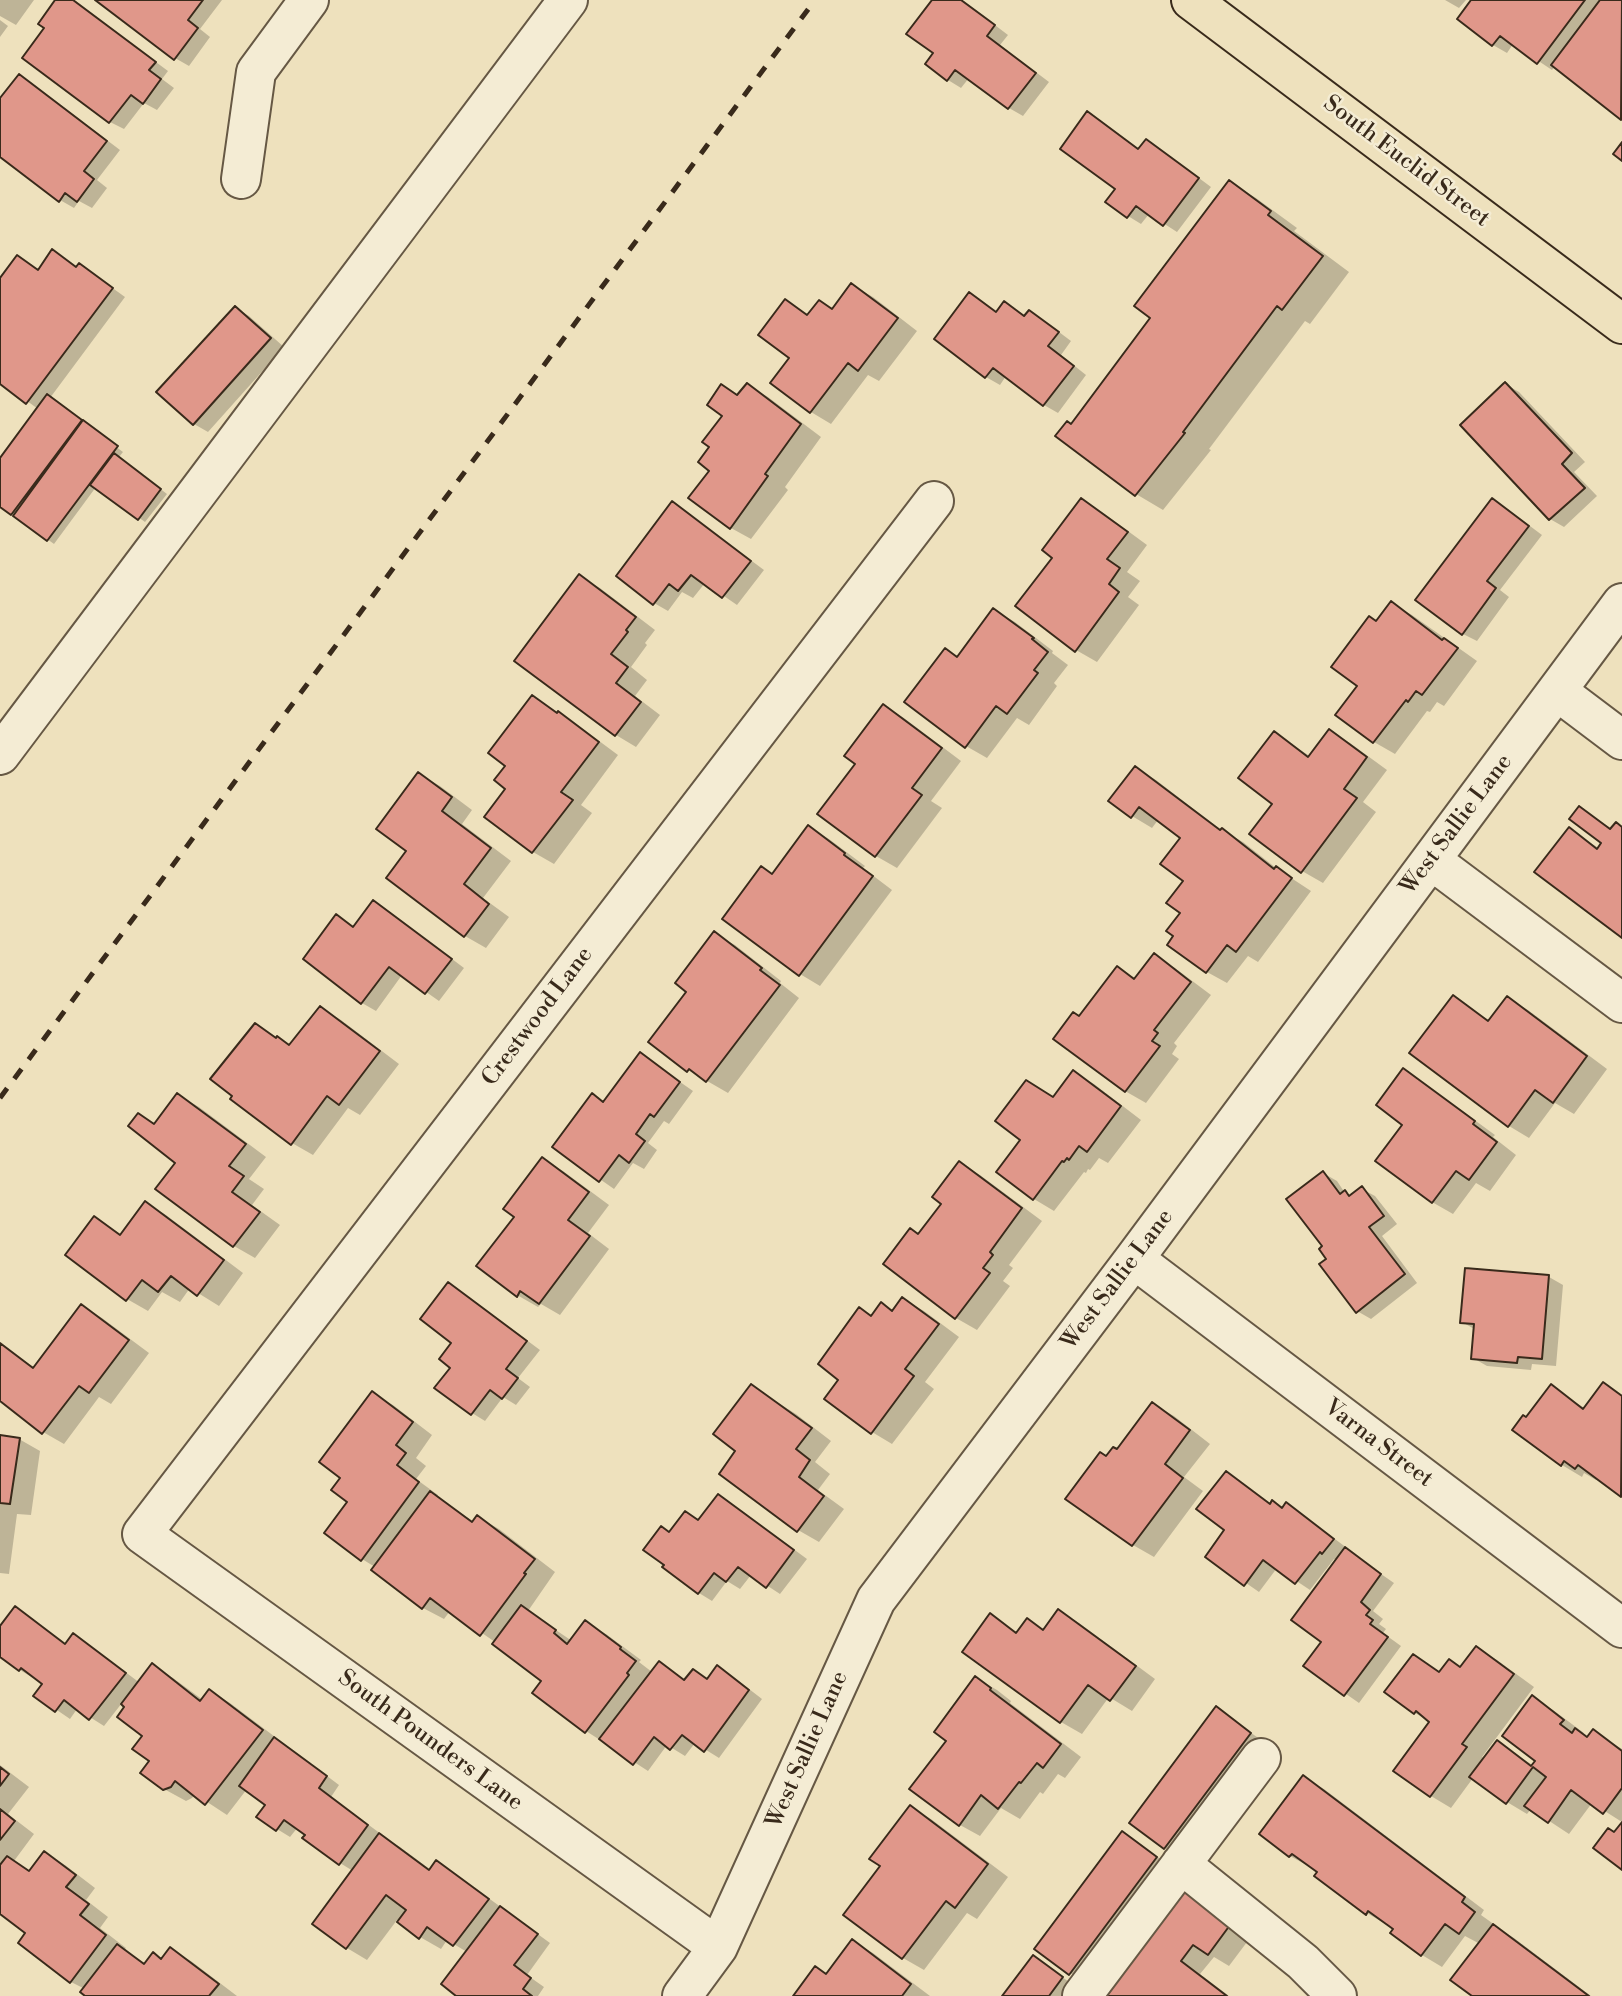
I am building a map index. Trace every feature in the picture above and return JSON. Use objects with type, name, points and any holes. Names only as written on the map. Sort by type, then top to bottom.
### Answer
[{"type":"main road","name":"South Euclid Street","points":[[1191,0],[1622,324]]},
{"type":"street","points":[[241,178],[256,72],[309,0]]},
{"type":"street","points":[[0,755],[568,0]]},
{"type":"street","name":"Crestwood Lane","points":[[142,1534],[934,501]]},
{"type":"street","name":"West Sallie Lane","points":[[682,1996],[718,1947],[876,1600],[1134,1259],[1622,603]]},
{"type":"street","points":[[1557,691],[1622,740]]},
{"type":"street","points":[[1431,860],[1622,1003]]},
{"type":"street","name":"Varna Street","points":[[1134,1259],[1622,1628]]},
{"type":"street","name":"South Pounders Lane","points":[[142,1534],[718,1947]]},
{"type":"street","points":[[1082,1996],[1261,1758]]},
{"type":"street","points":[[1181,1864],[1303,1962],[1337,1996]]},
{"type":"building","points":[[55,0],[73,0],[156,62],[149,70],[161,79],[143,104],[131,95],[109,123],[22,58],[44,28],[38,24]]},
{"type":"building","points":[[95,0],[203,0],[188,20],[198,28],[174,60]]},
{"type":"building","points":[[932,0],[961,0],[995,25],[987,36],[1036,73],[1008,109],[955,70],[947,81],[925,64],[933,53],[906,34]]},
{"type":"building","points":[[1471,0],[1585,0],[1537,64],[1500,36],[1492,46],[1457,19]]},
{"type":"building","points":[[1600,0],[1622,0],[1621,120],[1551,65]]},
{"type":"building","points":[[19,74],[107,141],[84,171],[94,179],[77,202],[65,193],[59,202],[0,157],[0,98]]},
{"type":"building","points":[[1087,111],[1138,149],[1146,139],[1199,178],[1163,226],[1136,206],[1127,218],[1105,202],[1115,189],[1060,149]]},
{"type":"building","points":[[1622,142],[1622,161],[1613,154]]},
{"type":"building","points":[[1229,180],[1271,211],[1268,215],[1323,256],[1282,310],[1277,306],[1183,432],[1185,433],[1135,496],[1055,436],[1067,421],[1071,424],[1150,318],[1134,306]]},
{"type":"building","points":[[52,249],[76,267],[79,263],[113,288],[26,404],[0,384],[0,278],[17,255],[38,270]]},
{"type":"building","points":[[851,283],[898,318],[858,371],[848,363],[810,413],[770,383],[789,358],[758,335],[785,299],[807,315],[819,300],[832,309]]},
{"type":"building","points":[[969,292],[996,312],[1004,301],[1024,316],[1029,310],[1059,332],[1048,346],[1074,366],[1043,406],[993,368],[985,378],[934,339]]},
{"type":"building","points":[[235,306],[271,338],[193,425],[156,392]]},
{"type":"building","points":[[1505,382],[1572,453],[1562,464],[1585,488],[1549,520],[1460,425]]},
{"type":"building","points":[[747,383],[801,424],[730,529],[688,498],[709,471],[698,462],[709,447],[702,442],[722,416],[707,405],[721,384],[737,395]]},
{"type":"building","points":[[47,394],[82,420],[11,515],[0,507],[0,458]]},
{"type":"building","points":[[83,420],[118,446],[47,541],[13,516]]},
{"type":"building","points":[[114,453],[161,489],[138,520],[90,485]]},
{"type":"building","points":[[1081,498],[1128,532],[1107,559],[1120,568],[1109,584],[1119,592],[1075,652],[1015,606],[1052,558],[1042,550]]},
{"type":"building","points":[[1492,498],[1529,526],[1487,581],[1496,588],[1462,635],[1415,600]]},
{"type":"building","points":[[672,501],[751,561],[722,598],[691,575],[678,591],[669,584],[653,605],[616,576]]},
{"type":"building","points":[[579,574],[636,617],[611,654],[628,667],[616,683],[641,702],[615,736],[514,661]]},
{"type":"building","points":[[1391,601],[1442,640],[1444,638],[1458,648],[1422,695],[1416,691],[1408,702],[1406,700],[1373,743],[1335,715],[1357,686],[1331,667],[1369,616],[1376,621]]},
{"type":"building","points":[[993,608],[1034,638],[1032,639],[1048,652],[1034,670],[1038,673],[1007,714],[996,706],[965,748],[904,702],[945,648],[957,657]]},
{"type":"building","points":[[532,695],[599,742],[561,792],[573,800],[532,853],[484,817],[505,789],[494,780],[505,766],[488,753]]},
{"type":"building","points":[[883,704],[942,748],[912,788],[922,795],[875,857],[817,814],[855,764],[844,756]]},
{"type":"building","points":[[1329,729],[1367,757],[1344,789],[1357,798],[1301,873],[1249,834],[1272,804],[1238,778],[1274,731],[1308,757]]},
{"type":"building","points":[[1135,766],[1274,869],[1276,866],[1292,878],[1236,952],[1227,945],[1206,973],[1167,945],[1173,936],[1166,931],[1180,913],[1166,903],[1183,881],[1160,864],[1180,838],[1139,807],[1131,818],[1108,801]]},
{"type":"building","points":[[418,772],[452,797],[442,811],[491,848],[464,884],[489,904],[464,937],[386,878],[406,851],[376,829]]},
{"type":"building","points":[[1579,806],[1610,829],[1616,822],[1622,827],[1622,938],[1534,872],[1569,827],[1597,849],[1601,843],[1569,819]]},
{"type":"building","points":[[808,825],[873,876],[799,976],[722,919],[761,866],[772,874]]},
{"type":"building","points":[[373,900],[452,959],[425,994],[389,967],[361,1004],[303,959],[336,914],[353,927]]},
{"type":"building","points":[[714,931],[780,985],[706,1082],[689,1069],[687,1072],[648,1042],[686,992],[675,983]]},
{"type":"building","points":[[1154,953],[1191,982],[1154,1030],[1158,1033],[1152,1041],[1160,1046],[1125,1092],[1053,1039],[1073,1012],[1079,1016],[1117,966],[1134,979]]},
{"type":"building","points":[[1453,995],[1488,1021],[1507,996],[1587,1056],[1553,1103],[1535,1090],[1508,1127],[1409,1053]]},
{"type":"building","points":[[320,1006],[380,1051],[339,1105],[327,1096],[291,1145],[230,1099],[232,1096],[210,1079],[255,1023],[289,1045]]},
{"type":"building","points":[[640,1052],[680,1082],[654,1117],[650,1114],[636,1134],[645,1141],[629,1163],[619,1155],[599,1182],[552,1147],[592,1093],[603,1102]]},
{"type":"building","points":[[1403,1068],[1475,1121],[1473,1124],[1497,1142],[1469,1180],[1456,1171],[1432,1203],[1375,1161],[1402,1125],[1376,1105]]},
{"type":"building","points":[[1073,1070],[1121,1106],[1087,1152],[1079,1146],[1069,1160],[1067,1158],[1062,1161],[1033,1200],[996,1172],[1020,1140],[995,1121],[1026,1080],[1053,1097]]},
{"type":"building","points":[[177,1093],[246,1144],[229,1166],[244,1176],[232,1192],[260,1212],[233,1247],[155,1189],[175,1163],[128,1126],[138,1113],[154,1124]]},
{"type":"building","points":[[542,1157],[589,1192],[568,1220],[590,1236],[539,1304],[520,1291],[517,1297],[476,1266],[514,1217],[503,1209]]},
{"type":"building","points":[[959,1161],[1022,1208],[990,1252],[993,1255],[983,1268],[990,1273],[955,1319],[883,1264],[910,1228],[918,1234],[941,1204],[932,1197]]},
{"type":"building","points":[[1323,1171],[1340,1194],[1345,1190],[1349,1196],[1362,1186],[1384,1216],[1369,1227],[1405,1274],[1356,1313],[1319,1264],[1326,1259],[1319,1249],[1322,1246],[1286,1199]]},
{"type":"building","points":[[145,1201],[224,1260],[197,1296],[171,1276],[158,1292],[142,1280],[126,1301],[65,1255],[94,1216],[120,1235]]},
{"type":"building","points":[[1465,1268],[1549,1275],[1542,1359],[1518,1357],[1517,1363],[1471,1359],[1474,1324],[1460,1323]]},
{"type":"building","points":[[448,1282],[527,1341],[506,1369],[518,1378],[502,1399],[490,1390],[471,1415],[434,1388],[450,1368],[439,1359],[451,1343],[420,1319]]},
{"type":"building","points":[[902,1297],[939,1324],[905,1369],[914,1376],[871,1434],[824,1399],[838,1380],[818,1364],[859,1307],[871,1316],[881,1302],[892,1311]]},
{"type":"building","points":[[81,1304],[129,1340],[89,1393],[79,1386],[42,1434],[0,1401],[0,1343],[33,1368]]},
{"type":"building","points":[[1603,1382],[1622,1396],[1621,1497],[1578,1465],[1575,1469],[1564,1461],[1561,1466],[1512,1430],[1523,1415],[1526,1417],[1551,1384],[1583,1409]]},
{"type":"building","points":[[751,1384],[812,1428],[796,1449],[810,1460],[799,1477],[824,1496],[797,1532],[719,1474],[735,1451],[713,1434]]},
{"type":"building","points":[[372,1391],[413,1422],[396,1445],[406,1453],[397,1465],[419,1482],[361,1561],[324,1533],[347,1502],[331,1490],[340,1478],[319,1462]]},
{"type":"building","points":[[1152,1402],[1190,1430],[1165,1464],[1183,1478],[1132,1546],[1065,1499],[1100,1452],[1106,1456],[1113,1447],[1117,1449]]},
{"type":"building","points":[[0,1435],[20,1438],[10,1504],[0,1503]]},
{"type":"building","points":[[1226,1471],[1270,1504],[1272,1500],[1282,1508],[1286,1502],[1334,1539],[1295,1584],[1263,1560],[1244,1586],[1205,1557],[1224,1530],[1196,1509]]},
{"type":"building","points":[[430,1491],[472,1522],[477,1515],[535,1559],[480,1636],[430,1598],[422,1609],[371,1570]]},
{"type":"building","points":[[718,1494],[794,1550],[766,1588],[738,1567],[726,1582],[714,1573],[698,1594],[643,1550],[661,1526],[669,1532],[685,1511],[698,1520]]},
{"type":"building","points":[[1345,1547],[1381,1574],[1361,1602],[1370,1610],[1366,1615],[1373,1620],[1370,1624],[1388,1637],[1344,1696],[1303,1666],[1321,1642],[1291,1620]]},
{"type":"building","points":[[521,1605],[556,1630],[554,1633],[567,1644],[585,1620],[636,1661],[627,1673],[629,1675],[585,1733],[532,1693],[541,1681],[492,1644]]},
{"type":"building","points":[[15,1606],[65,1644],[73,1633],[126,1673],[89,1720],[64,1700],[55,1712],[33,1696],[42,1684],[21,1668],[19,1671],[0,1657],[0,1626]]},
{"type":"building","points":[[1058,1609],[1136,1666],[1110,1701],[1088,1685],[1060,1723],[962,1652],[990,1613],[1016,1633],[1027,1618],[1043,1630]]},
{"type":"building","points":[[1476,1646],[1514,1674],[1462,1744],[1467,1747],[1430,1797],[1393,1771],[1429,1722],[1384,1692],[1413,1654],[1439,1672],[1449,1659],[1460,1667]]},
{"type":"building","points":[[659,1661],[684,1680],[693,1669],[707,1679],[717,1665],[749,1690],[704,1752],[682,1735],[670,1750],[654,1737],[633,1765],[599,1739]]},
{"type":"building","points":[[152,1663],[200,1701],[209,1689],[263,1730],[205,1805],[175,1781],[171,1787],[163,1790],[140,1773],[149,1761],[132,1749],[142,1736],[117,1717],[124,1707],[121,1704]]},
{"type":"building","points":[[975,1676],[1061,1744],[1043,1768],[1037,1763],[998,1809],[981,1795],[959,1826],[909,1789],[946,1741],[934,1732]]},
{"type":"building","points":[[1532,1695],[1564,1720],[1560,1724],[1572,1733],[1575,1728],[1587,1737],[1593,1729],[1622,1751],[1622,1788],[1603,1814],[1571,1790],[1548,1823],[1524,1806],[1546,1777],[1533,1767],[1506,1804],[1469,1777],[1497,1740],[1531,1766],[1535,1761],[1502,1736]]},
{"type":"building","points":[[1216,1706],[1251,1733],[1164,1849],[1129,1823]]},
{"type":"building","points":[[274,1737],[327,1776],[319,1788],[368,1825],[339,1865],[302,1838],[305,1835],[284,1820],[276,1831],[256,1817],[265,1805],[239,1786]]},
{"type":"building","points":[[0,1767],[9,1774],[0,1786]]},
{"type":"building","points":[[1303,1775],[1465,1897],[1462,1902],[1475,1912],[1459,1934],[1445,1924],[1421,1956],[1390,1933],[1393,1929],[1368,1911],[1366,1915],[1314,1876],[1317,1872],[1292,1854],[1289,1857],[1259,1834]]},
{"type":"building","points":[[910,1805],[988,1864],[955,1908],[946,1901],[902,1959],[843,1915],[880,1866],[869,1859]]},
{"type":"building","points":[[0,1809],[15,1821],[0,1840]]},
{"type":"building","points":[[1622,1822],[1622,1870],[1593,1848],[1608,1828],[1614,1832]]},
{"type":"building","points":[[1122,1831],[1157,1857],[1069,1975],[1034,1949]]},
{"type":"building","points":[[379,1833],[429,1870],[436,1860],[489,1899],[453,1946],[427,1927],[419,1939],[397,1922],[406,1910],[386,1895],[346,1949],[312,1924]]},
{"type":"building","points":[[44,1851],[76,1875],[66,1887],[89,1904],[80,1915],[106,1935],[70,1983],[18,1943],[25,1933],[0,1914],[0,1865],[7,1856],[29,1871]]},
{"type":"building","points":[[1185,1885],[1233,1921],[1208,1955],[1193,1945],[1181,1961],[1227,1996],[1105,1996]]},
{"type":"building","points":[[500,1906],[538,1934],[514,1965],[531,1978],[523,1989],[532,1996],[456,1996],[441,1984]]},
{"type":"building","points":[[1493,1924],[1589,1996],[1472,1996],[1450,1980]]},
{"type":"building","points":[[852,1939],[911,1984],[902,1996],[793,1996],[815,1966],[826,1974]]},
{"type":"building","points":[[117,1944],[144,1964],[153,1952],[161,1959],[170,1947],[219,1984],[209,1996],[85,1996],[80,1992]]},
{"type":"building","points":[[1033,1955],[1063,1977],[1049,1996],[1002,1996]]},
{"type":"railway","points":[[0,1098],[815,0]]}]
